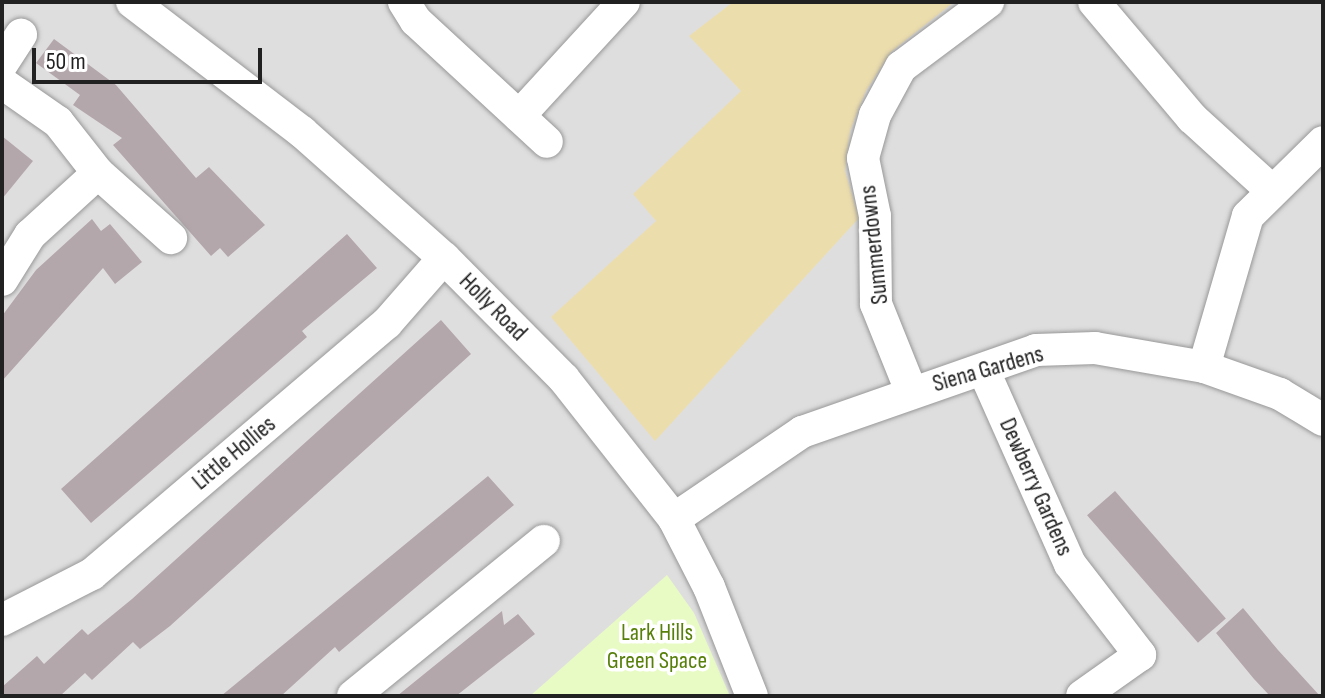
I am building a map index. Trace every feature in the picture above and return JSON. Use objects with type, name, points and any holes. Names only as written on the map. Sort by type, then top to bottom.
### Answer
[{"type":"street","points":[[404,2],[416,21],[547,142]]},
{"type":"street","points":[[519,116],[624,2]]},
{"type":"street","name":"Summerdowns","points":[[911,391],[876,304],[875,216],[863,158],[875,115],[901,67],[988,2]]},
{"type":"street","points":[[1094,2],[1192,118],[1270,189]]},
{"type":"street","name":"Holly Road","points":[[136,3],[302,132],[444,258],[564,379],[674,519],[709,587],[752,696]]},
{"type":"street","points":[[2,64],[21,35]]},
{"type":"street","points":[[2,83],[58,122],[98,173],[171,238]]},
{"type":"street","points":[[1204,367],[1248,216],[1270,189],[1323,142]]},
{"type":"street","points":[[2,280],[30,235],[98,173]]},
{"type":"street","name":"Little Hollies","points":[[2,620],[92,574],[387,323],[444,258]]},
{"type":"street","name":"Siena Gardens","points":[[674,519],[802,432],[911,391],[984,371],[1036,350],[1095,348],[1204,367],[1280,394],[1323,420]]},
{"type":"street","name":"Dewberry Gardens","points":[[984,371],[1070,564],[1140,655],[1082,696]]},
{"type":"street","points":[[353,696],[544,541]]},
{"type":"shaded area","points":[[2,2],[1323,2],[1323,696],[2,696]]},
{"type":"shaded area","points":[[733,2],[954,2],[891,52],[866,91],[850,131],[845,171],[859,218],[655,441],[551,317],[656,221],[633,194],[741,91],[689,36]]},
{"type":"green space","name":"Lark Hills Green Space","points":[[667,575],[694,613],[730,696],[530,696]]},
{"type":"building","points":[[54,39],[116,85],[196,178],[209,167],[265,225],[228,257],[220,248],[211,256],[113,145],[122,138],[73,105],[80,95],[36,63]]},
{"type":"building","points":[[2,136],[33,161],[2,199]]},
{"type":"building","points":[[92,219],[101,231],[110,224],[142,262],[115,284],[103,268],[2,381],[2,316],[36,270]]},
{"type":"building","points":[[347,234],[377,268],[302,331],[307,337],[91,523],[61,489]]},
{"type":"building","points":[[441,320],[471,354],[170,626],[140,649],[133,642],[92,680],[85,673],[60,696],[2,696],[2,687],[37,656],[44,664],[82,629],[88,635],[132,599]]},
{"type":"building","points":[[488,476],[514,505],[339,652],[335,647],[281,696],[221,696]]},
{"type":"building","points":[[1115,491],[1226,619],[1198,643],[1087,515]]},
{"type":"building","points":[[1243,608],[1320,696],[1270,696],[1254,679],[1216,633]]},
{"type":"building","points":[[502,611],[504,625],[518,614],[535,634],[456,696],[397,696]]}]
